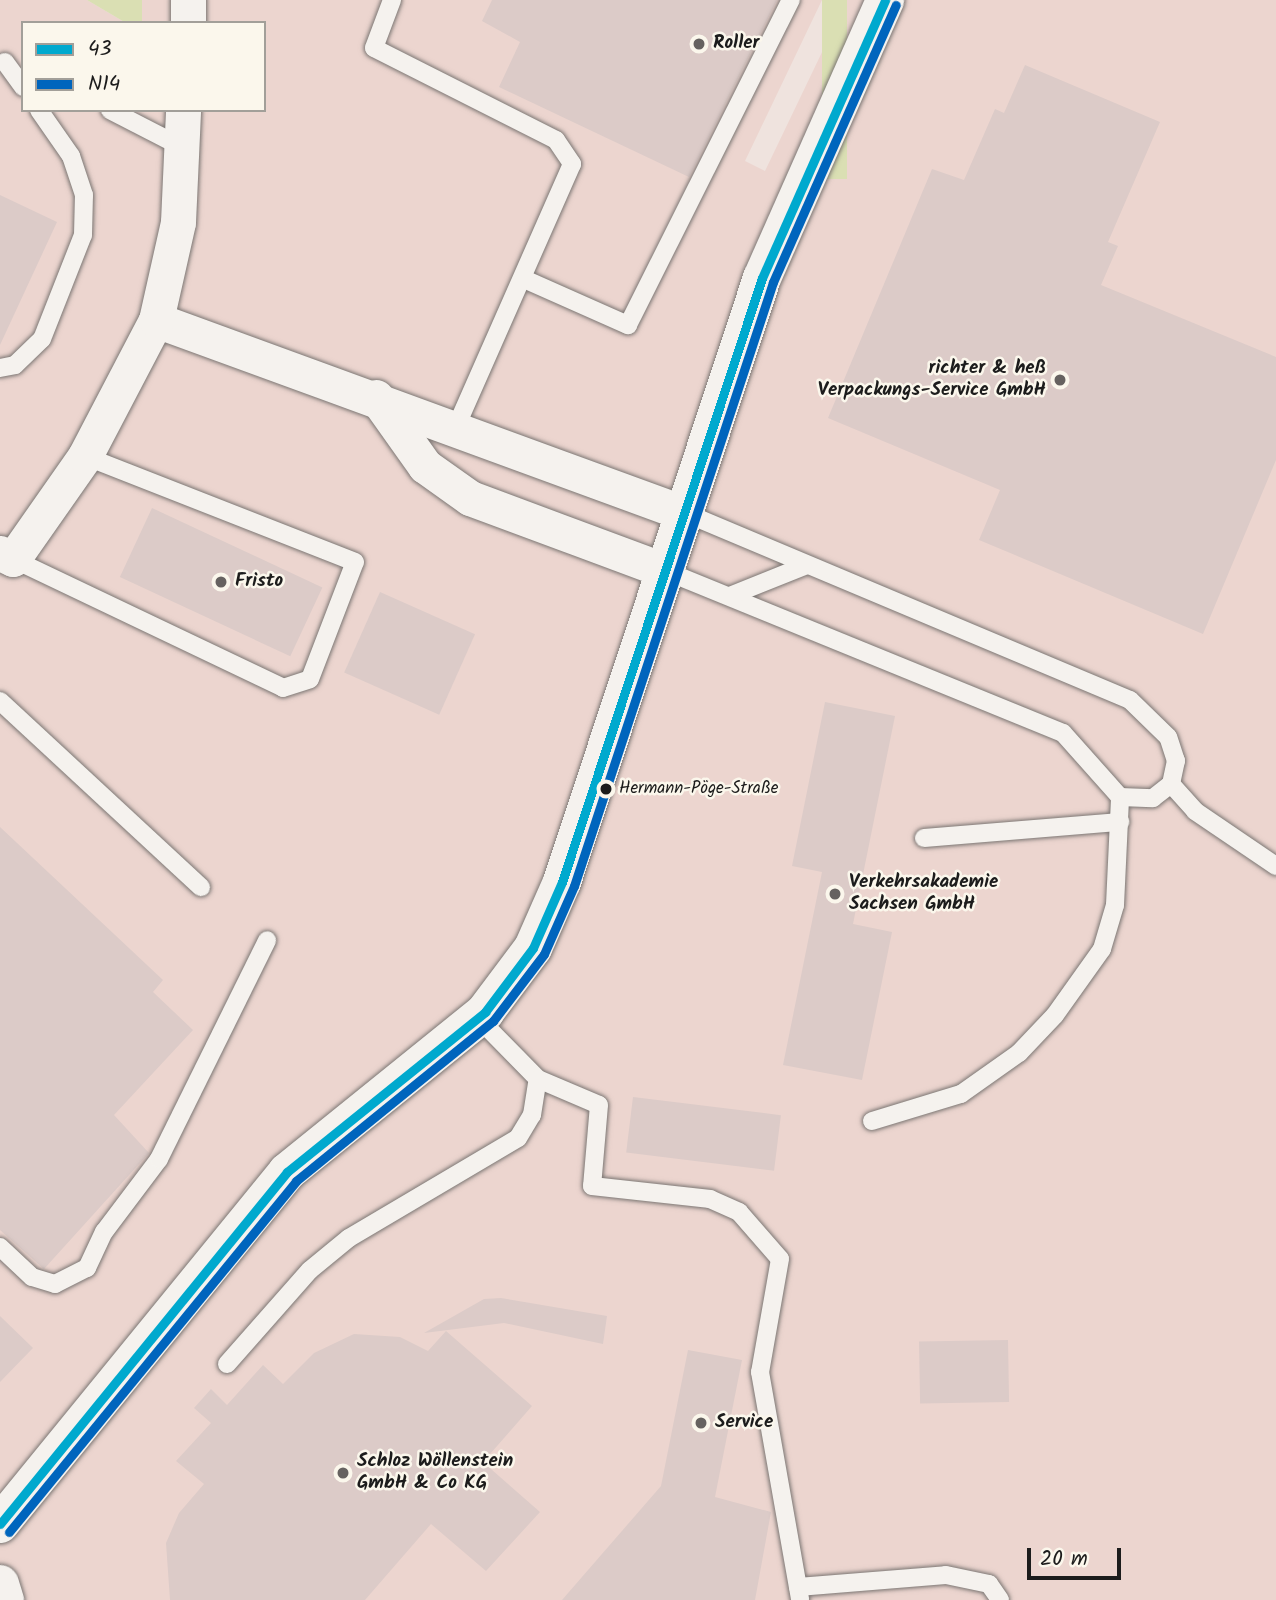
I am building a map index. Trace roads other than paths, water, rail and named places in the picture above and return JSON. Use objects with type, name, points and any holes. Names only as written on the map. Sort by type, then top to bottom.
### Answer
[{"type":"main road","points":[[0,1524],[287,1172],[478,1018],[533,948],[562,882],[661,569],[762,278],[885,0]]},
{"type":"main road","points":[[0,1584],[5,1600]]},
{"type":"street","points":[[188,0],[188,21]]},
{"type":"street","points":[[4,564],[85,456],[156,320],[177,222],[183,112]]},
{"type":"street","points":[[156,320],[376,397],[681,512]]},
{"type":"street","points":[[376,397],[425,466],[470,498],[661,569]]},
{"type":"lane","points":[[392,0],[374,48],[556,139],[572,164],[524,279],[456,427]]},
{"type":"lane","points":[[524,279],[628,325],[792,0]]},
{"type":"lane","points":[[2,61],[21,69]]},
{"type":"lane","points":[[2,61],[21,85]]},
{"type":"lane","points":[[0,369],[15,365],[42,339],[83,235],[84,195],[71,156],[40,112]]},
{"type":"lane","points":[[114,112],[182,147]]},
{"type":"lane","points":[[4,564],[283,688],[310,679],[355,562],[85,456]]},
{"type":"lane","points":[[681,512],[1130,700],[1168,737],[1177,761],[1171,784],[1153,798],[1120,797]]},
{"type":"lane","points":[[732,595],[807,565]]},
{"type":"lane","points":[[661,569],[732,595],[1063,733],[1095,761],[1120,797],[1115,905],[1102,949],[1055,1015],[1019,1053],[961,1094],[872,1121]]},
{"type":"lane","points":[[0,701],[201,887]]},
{"type":"lane","points":[[1171,784],[1195,811],[1276,866]]},
{"type":"lane","points":[[923,838],[1120,822]]},
{"type":"lane","points":[[0,1247],[32,1277],[55,1284],[87,1268],[104,1232],[159,1159],[267,940]]},
{"type":"lane","points":[[478,1018],[538,1079],[599,1105],[592,1186],[710,1199],[739,1212],[780,1259],[760,1372],[799,1594],[946,1575],[989,1584],[1000,1600]]},
{"type":"lane","points":[[227,1364],[310,1270],[349,1238],[518,1138],[532,1115],[538,1079]]},
{"type":"place","name":"Roller","points":[[699,44]]},
{"type":"place","name":"richter & heß Verpackungs-Service GmbH","points":[[1060,380]]},
{"type":"place","name":"Fristo","points":[[221,582]]},
{"type":"place","name":"Hermann-Pöge-Straße","points":[[606,789]]},
{"type":"place","name":"Verkehrsakademie Sachsen GmbH","points":[[835,894]]},
{"type":"place","name":"Service","points":[[701,1423]]},
{"type":"place","name":"Schloz Wöllenstein GmbH & Co KG","points":[[343,1473]]}]
